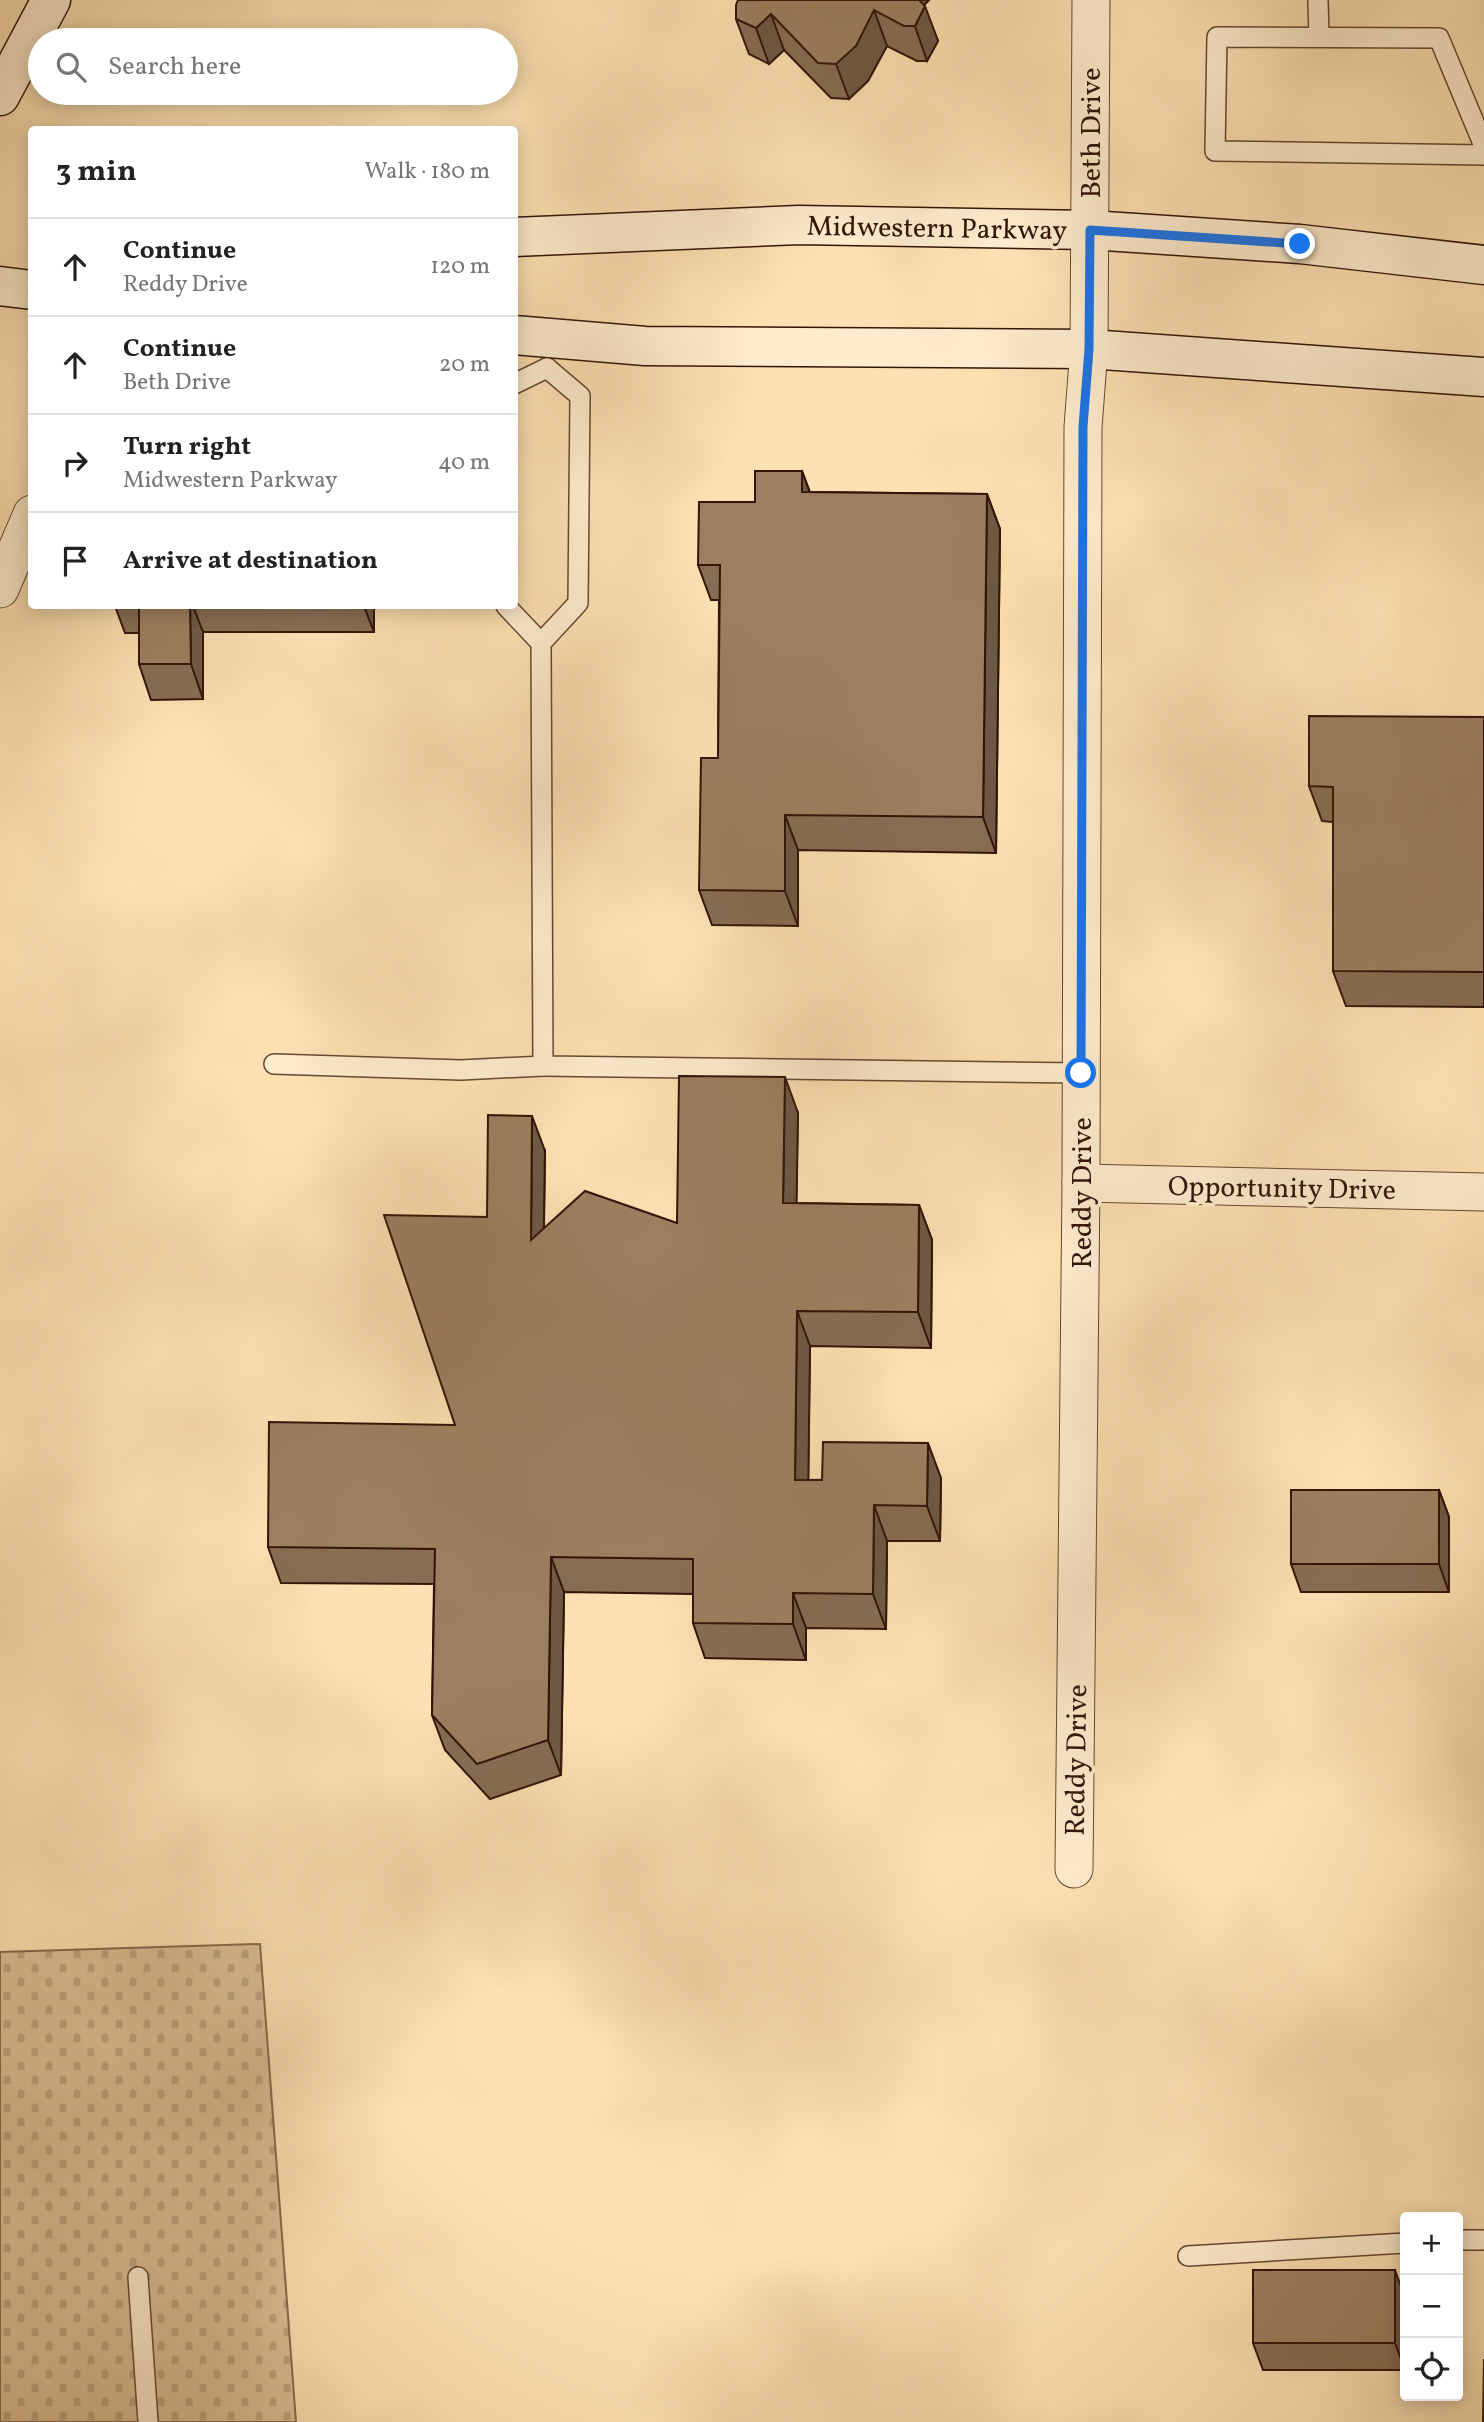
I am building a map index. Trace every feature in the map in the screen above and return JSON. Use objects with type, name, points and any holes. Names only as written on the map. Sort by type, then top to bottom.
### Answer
[{"type":"main road","points":[[36,28],[51,0]]},
{"type":"main road","points":[[0,96],[28,43]]},
{"type":"main road","name":"Midwestern Parkway","points":[[518,237],[799,225],[1090,230],[1300,244],[1484,265]]},
{"type":"main road","points":[[0,268],[28,266]]},
{"type":"main road","points":[[0,286],[28,290]]},
{"type":"main road","points":[[537,347],[1089,349],[1484,377]]},
{"type":"street","name":"Beth Drive","points":[[1089,349],[1091,0]]},
{"type":"street","name":"Reddy Drive","points":[[1074,1869],[1081,1183],[1083,427],[1089,349]]},
{"type":"street","points":[[0,589],[28,523]]},
{"type":"street","name":"Opportunity Drive","points":[[1081,1183],[1484,1192]]},
{"type":"lane","points":[[1318,0],[1319,37]]},
{"type":"lane","points":[[1484,146],[1439,38],[1217,37],[1215,150],[1484,155]]},
{"type":"lane","points":[[518,378],[537,347],[580,396],[578,603],[541,643],[543,1066]]},
{"type":"lane","points":[[509,609],[541,643]]},
{"type":"lane","points":[[274,1064],[461,1070],[543,1066],[1081,1073]]},
{"type":"lane","points":[[1463,2241],[1484,2240]]},
{"type":"lane","points":[[1188,2256],[1400,2243]]},
{"type":"lane","points":[[138,2277],[148,2422]]},
{"type":"green space","points":[[260,1944],[296,2422],[0,2422],[0,1952]]},
{"type":"building","points":[[738,0],[919,0],[925,6],[915,26],[904,26],[874,10],[856,46],[836,64],[818,63],[771,14],[756,28],[736,19]]},
{"type":"building","points":[[755,471],[802,471],[802,492],[987,494],[983,817],[785,815],[785,891],[699,890],[701,758],[718,758],[720,565],[698,565],[699,502],[755,502]]},
{"type":"building","points":[[139,609],[190,609],[191,664],[139,664]]},
{"type":"building","points":[[1309,716],[1484,717],[1484,972],[1333,971],[1333,787],[1309,786]]},
{"type":"building","points":[[679,1076],[785,1077],[783,1203],[919,1205],[918,1312],[797,1311],[795,1480],[822,1480],[823,1442],[928,1443],[927,1506],[874,1505],[873,1594],[793,1593],[793,1624],[693,1623],[693,1559],[551,1557],[548,1740],[477,1764],[432,1715],[435,1549],[268,1547],[269,1422],[455,1425],[384,1215],[487,1217],[488,1115],[532,1116],[531,1240],[585,1191],[677,1223]]},
{"type":"building","points":[[1291,1490],[1439,1490],[1439,1564],[1291,1564]]},
{"type":"building","points":[[1253,2270],[1395,2270],[1395,2343],[1253,2343]]},
{"type":"building","points":[[1484,2359],[1484,2422],[1483,2422]]},
{"type":"route","points":[[1081,1073],[1083,427],[1089,349],[1090,230],[1300,244]]}]
